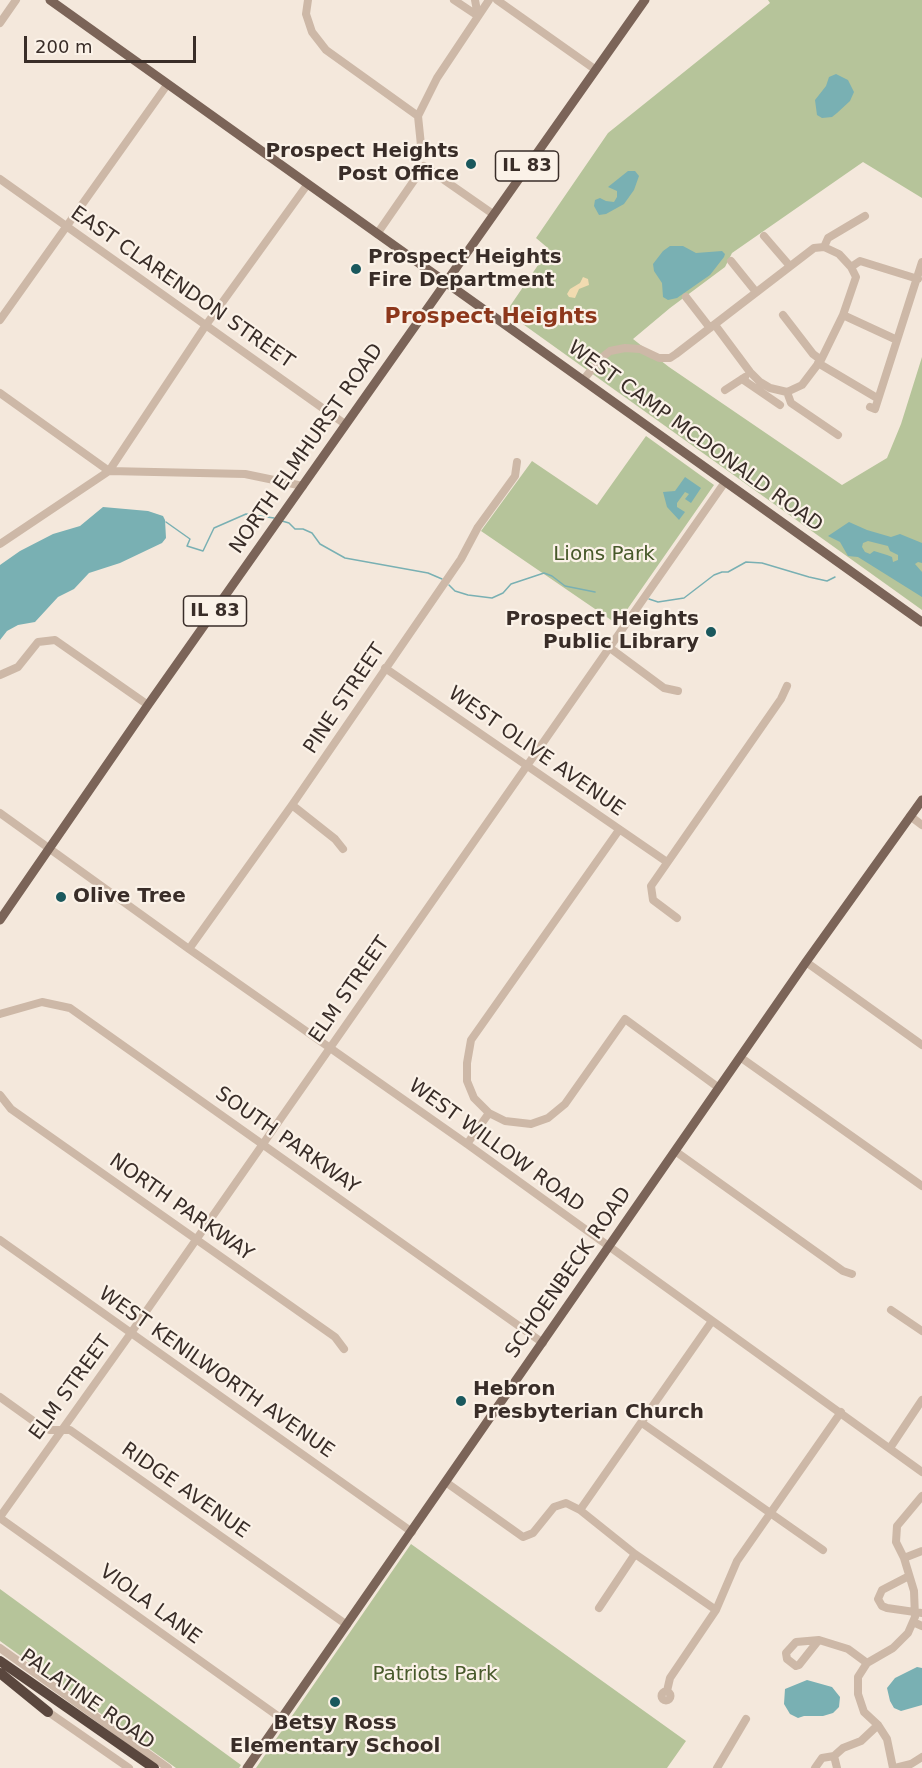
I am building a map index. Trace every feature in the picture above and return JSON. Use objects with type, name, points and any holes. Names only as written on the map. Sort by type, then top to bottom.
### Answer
[{"type":"highway","name":"PALATINE ROAD","points":[[0,1660],[154,1768]]},
{"type":"highway","name":"PALATINE ROAD","points":[[0,1668],[143,1768]]},
{"type":"highway","points":[[0,1673],[48,1712]]},
{"type":"main road","name":"WEST CAMP MCDONALD ROAD","points":[[50,0],[922,622]]},
{"type":"main road","name":"NORTH ELMHURST ROAD","points":[[0,920],[345,424],[645,0]]},
{"type":"main road","name":"SCHOENBECK ROAD","points":[[247,1768],[447,1483],[806,962],[922,800]]},
{"type":"street","points":[[0,23],[16,0]]},
{"type":"street","points":[[308,0],[306,14],[312,32],[326,50],[418,116]]},
{"type":"street","points":[[454,0],[478,16]]},
{"type":"street","points":[[475,0],[478,16]]},
{"type":"street","points":[[422,155],[418,116],[437,78],[489,0]]},
{"type":"street","points":[[497,0],[596,70]]},
{"type":"street","points":[[0,320],[167,85]]},
{"type":"street","points":[[377,234],[424,166],[493,214]]},
{"type":"street","name":"EAST CLARENDON STREET","points":[[0,179],[345,424]]},
{"type":"street","points":[[0,544],[109,471],[207,325],[307,185]]},
{"type":"street","points":[[824,247],[828,238],[865,216]]},
{"type":"street","points":[[764,236],[789,265]]},
{"type":"street","points":[[584,379],[600,358],[610,351],[625,348],[640,349],[659,358],[670,358],[712,326],[756,292],[789,265],[814,248],[824,247],[839,254],[851,267],[856,277],[843,315],[819,362],[802,385],[787,392],[770,388],[750,372],[712,326],[686,297]]},
{"type":"street","points":[[731,261],[756,292]]},
{"type":"street","points":[[851,267],[860,261],[918,279]]},
{"type":"street","points":[[870,407],[875,409],[922,262]]},
{"type":"street","points":[[783,315],[819,362],[877,398]]},
{"type":"street","points":[[843,315],[897,340]]},
{"type":"street","points":[[725,390],[750,372]]},
{"type":"street","points":[[742,379],[780,405]]},
{"type":"street","points":[[787,392],[791,403],[838,435]]},
{"type":"street","points":[[0,393],[109,471],[245,474],[303,486]]},
{"type":"street","name":"PINE STREET","points":[[189,948],[291,806],[461,559],[478,527],[515,476],[517,462]]},
{"type":"street","name":"ELM STREET","points":[[0,1517],[725,482]]},
{"type":"street","points":[[0,675],[18,667],[38,642],[55,640],[148,705]]},
{"type":"street","points":[[610,648],[664,688],[678,691]]},
{"type":"street","name":"WEST OLIVE AVENUE","points":[[386,668],[667,862]]},
{"type":"street","points":[[677,918],[653,900],[651,886],[781,699],[787,686]]},
{"type":"street","points":[[291,806],[335,839],[343,849]]},
{"type":"street","name":"WEST WILLOW ROAD","points":[[0,813],[467,1144],[922,1472]]},
{"type":"street","points":[[910,816],[922,825]]},
{"type":"street","points":[[619,830],[471,1040],[467,1081],[474,1098],[489,1113],[505,1121],[531,1124],[548,1118],[565,1104],[625,1019],[719,1088]]},
{"type":"street","points":[[806,962],[922,1046]]},
{"type":"street","name":"SOUTH PARKWAY","points":[[0,1014],[42,1002],[70,1008],[543,1343]]},
{"type":"street","points":[[740,1058],[922,1186]]},
{"type":"street","name":"NORTH PARKWAY","points":[[0,1095],[11,1109],[335,1337],[344,1348]]},
{"type":"street","points":[[467,1144],[489,1113]]},
{"type":"street","points":[[675,1151],[843,1271],[852,1274]]},
{"type":"street","name":"WEST KENILWORTH AVENUE","points":[[0,1240],[412,1532]]},
{"type":"street","points":[[891,1310],[922,1331]]},
{"type":"street","points":[[580,1510],[712,1321]]},
{"type":"street","name":"RIDGE AVENUE","points":[[0,1397],[39,1425],[50,1430],[70,1430],[347,1625]]},
{"type":"street","points":[[890,1448],[922,1400]]},
{"type":"street","points":[[667,1691],[670,1678],[716,1610],[737,1561],[841,1412]]},
{"type":"street","points":[[642,1423],[823,1550]]},
{"type":"street","points":[[447,1483],[523,1537],[533,1533],[554,1507],[566,1503],[580,1510],[635,1554],[716,1610]]},
{"type":"street","points":[[922,1496],[897,1526],[896,1542],[904,1558],[914,1592],[916,1616],[922,1626]]},
{"type":"street","name":"VIOLA LANE","points":[[0,1517],[282,1719]]},
{"type":"street","points":[[904,1558],[922,1551]]},
{"type":"street","points":[[599,1608],[635,1554]]},
{"type":"street","points":[[909,1576],[882,1590],[878,1599],[882,1606],[916,1616]]},
{"type":"street","points":[[916,1616],[908,1633],[893,1648],[867,1663],[858,1677],[858,1694],[864,1712],[878,1725],[887,1739],[894,1768],[912,1764],[922,1757]]},
{"type":"street","points":[[818,1641],[826,1641],[848,1649],[867,1663]]},
{"type":"street","points":[[0,1648],[168,1768]]},
{"type":"street","points":[[0,1680],[129,1768]]},
{"type":"street","points":[[717,1768],[746,1719]]},
{"type":"street","points":[[815,1768],[822,1758],[834,1756],[843,1748],[861,1742],[878,1725]]},
{"type":"street","points":[[834,1756],[837,1768]]},
{"type":"green space","points":[[768,0],[922,0],[922,198],[863,162],[732,253],[725,267],[633,339],[669,367],[842,485],[887,458],[901,424],[922,357],[922,610],[506,312],[549,249],[536,238],[608,133],[770,3]]},
{"type":"green space","name":"Lions Park","points":[[646,436],[714,485],[617,624],[481,531],[532,461],[597,505]]},
{"type":"green space","name":"Patriots Park","points":[[411,1544],[686,1741],[667,1768],[256,1768]]},
{"type":"green space","points":[[0,1589],[241,1765],[239,1768],[176,1768],[0,1641]]},
{"type":"sand","points":[[583,277],[588,279],[589,285],[579,289],[575,298],[569,297],[567,294],[570,289],[580,283]]},
{"type":"water","points":[[836,74],[848,80],[854,92],[850,101],[837,113],[832,117],[822,118],[817,115],[815,100],[826,86],[829,77]]},
{"type":"water","points":[[628,171],[635,171],[639,176],[634,190],[624,204],[606,214],[599,215],[594,206],[595,200],[600,198],[614,202],[617,191],[608,187]]},
{"type":"water","points":[[670,246],[683,246],[696,253],[722,251],[725,254],[710,275],[677,298],[668,300],[663,297],[662,283],[654,271],[653,264]]},
{"type":"water","points":[[685,477],[701,488],[691,503],[685,499],[689,494],[685,492],[677,503],[677,507],[685,512],[679,520],[667,507],[663,492],[675,491]]},
{"type":"water","points":[[103,507],[148,511],[163,516],[166,538],[162,543],[120,563],[89,573],[74,589],[58,597],[35,622],[18,625],[7,631],[0,640],[0,565],[20,551],[53,534],[80,526]]},
{"type":"water","points":[[849,522],[891,537],[900,534],[922,543],[922,563],[915,564],[922,572],[922,597],[858,557],[848,556],[840,542],[828,536]],"holes":[[[868,541],[888,546],[890,551],[898,555],[898,560],[893,562],[892,557],[874,551],[870,554],[862,547],[863,543]]]},
{"type":"water","points":[[917,1667],[922,1668],[922,1705],[901,1711],[894,1708],[887,1688],[895,1678]]},
{"type":"water","points":[[807,1680],[832,1687],[840,1697],[839,1707],[833,1713],[798,1718],[790,1714],[784,1704],[785,1689]]},
{"type":"waterway","points":[[166,522],[190,539],[187,546],[203,551],[214,528],[246,514],[274,518]]},
{"type":"waterway","points":[[282,521],[289,523],[295,529],[303,529],[312,533],[320,544],[345,558],[428,573],[442,579]]},
{"type":"waterway","points":[[649,599],[658,602],[684,598],[714,575],[728,572],[746,562],[762,563],[827,581],[835,577]]},
{"type":"waterway","points":[[449,585],[455,591],[468,595],[492,598],[503,593],[511,584],[544,573],[565,586],[595,592]]},
{"type":"place","name":"Prospect Heights Post Office","points":[[471,164]]},
{"type":"place","name":"Prospect Heights Fire Department","points":[[356,269]]},
{"type":"place","name":"Prospect Heights Public Library","points":[[711,632]]},
{"type":"place","name":"Olive Tree","points":[[61,897]]},
{"type":"place","name":"Hebron Presbyterian Church","points":[[461,1401]]},
{"type":"place","name":"Betsy Ross Elementary School","points":[[335,1702]]},
{"type":"district","name":"Prospect Heights","points":[[491,317]]}]
